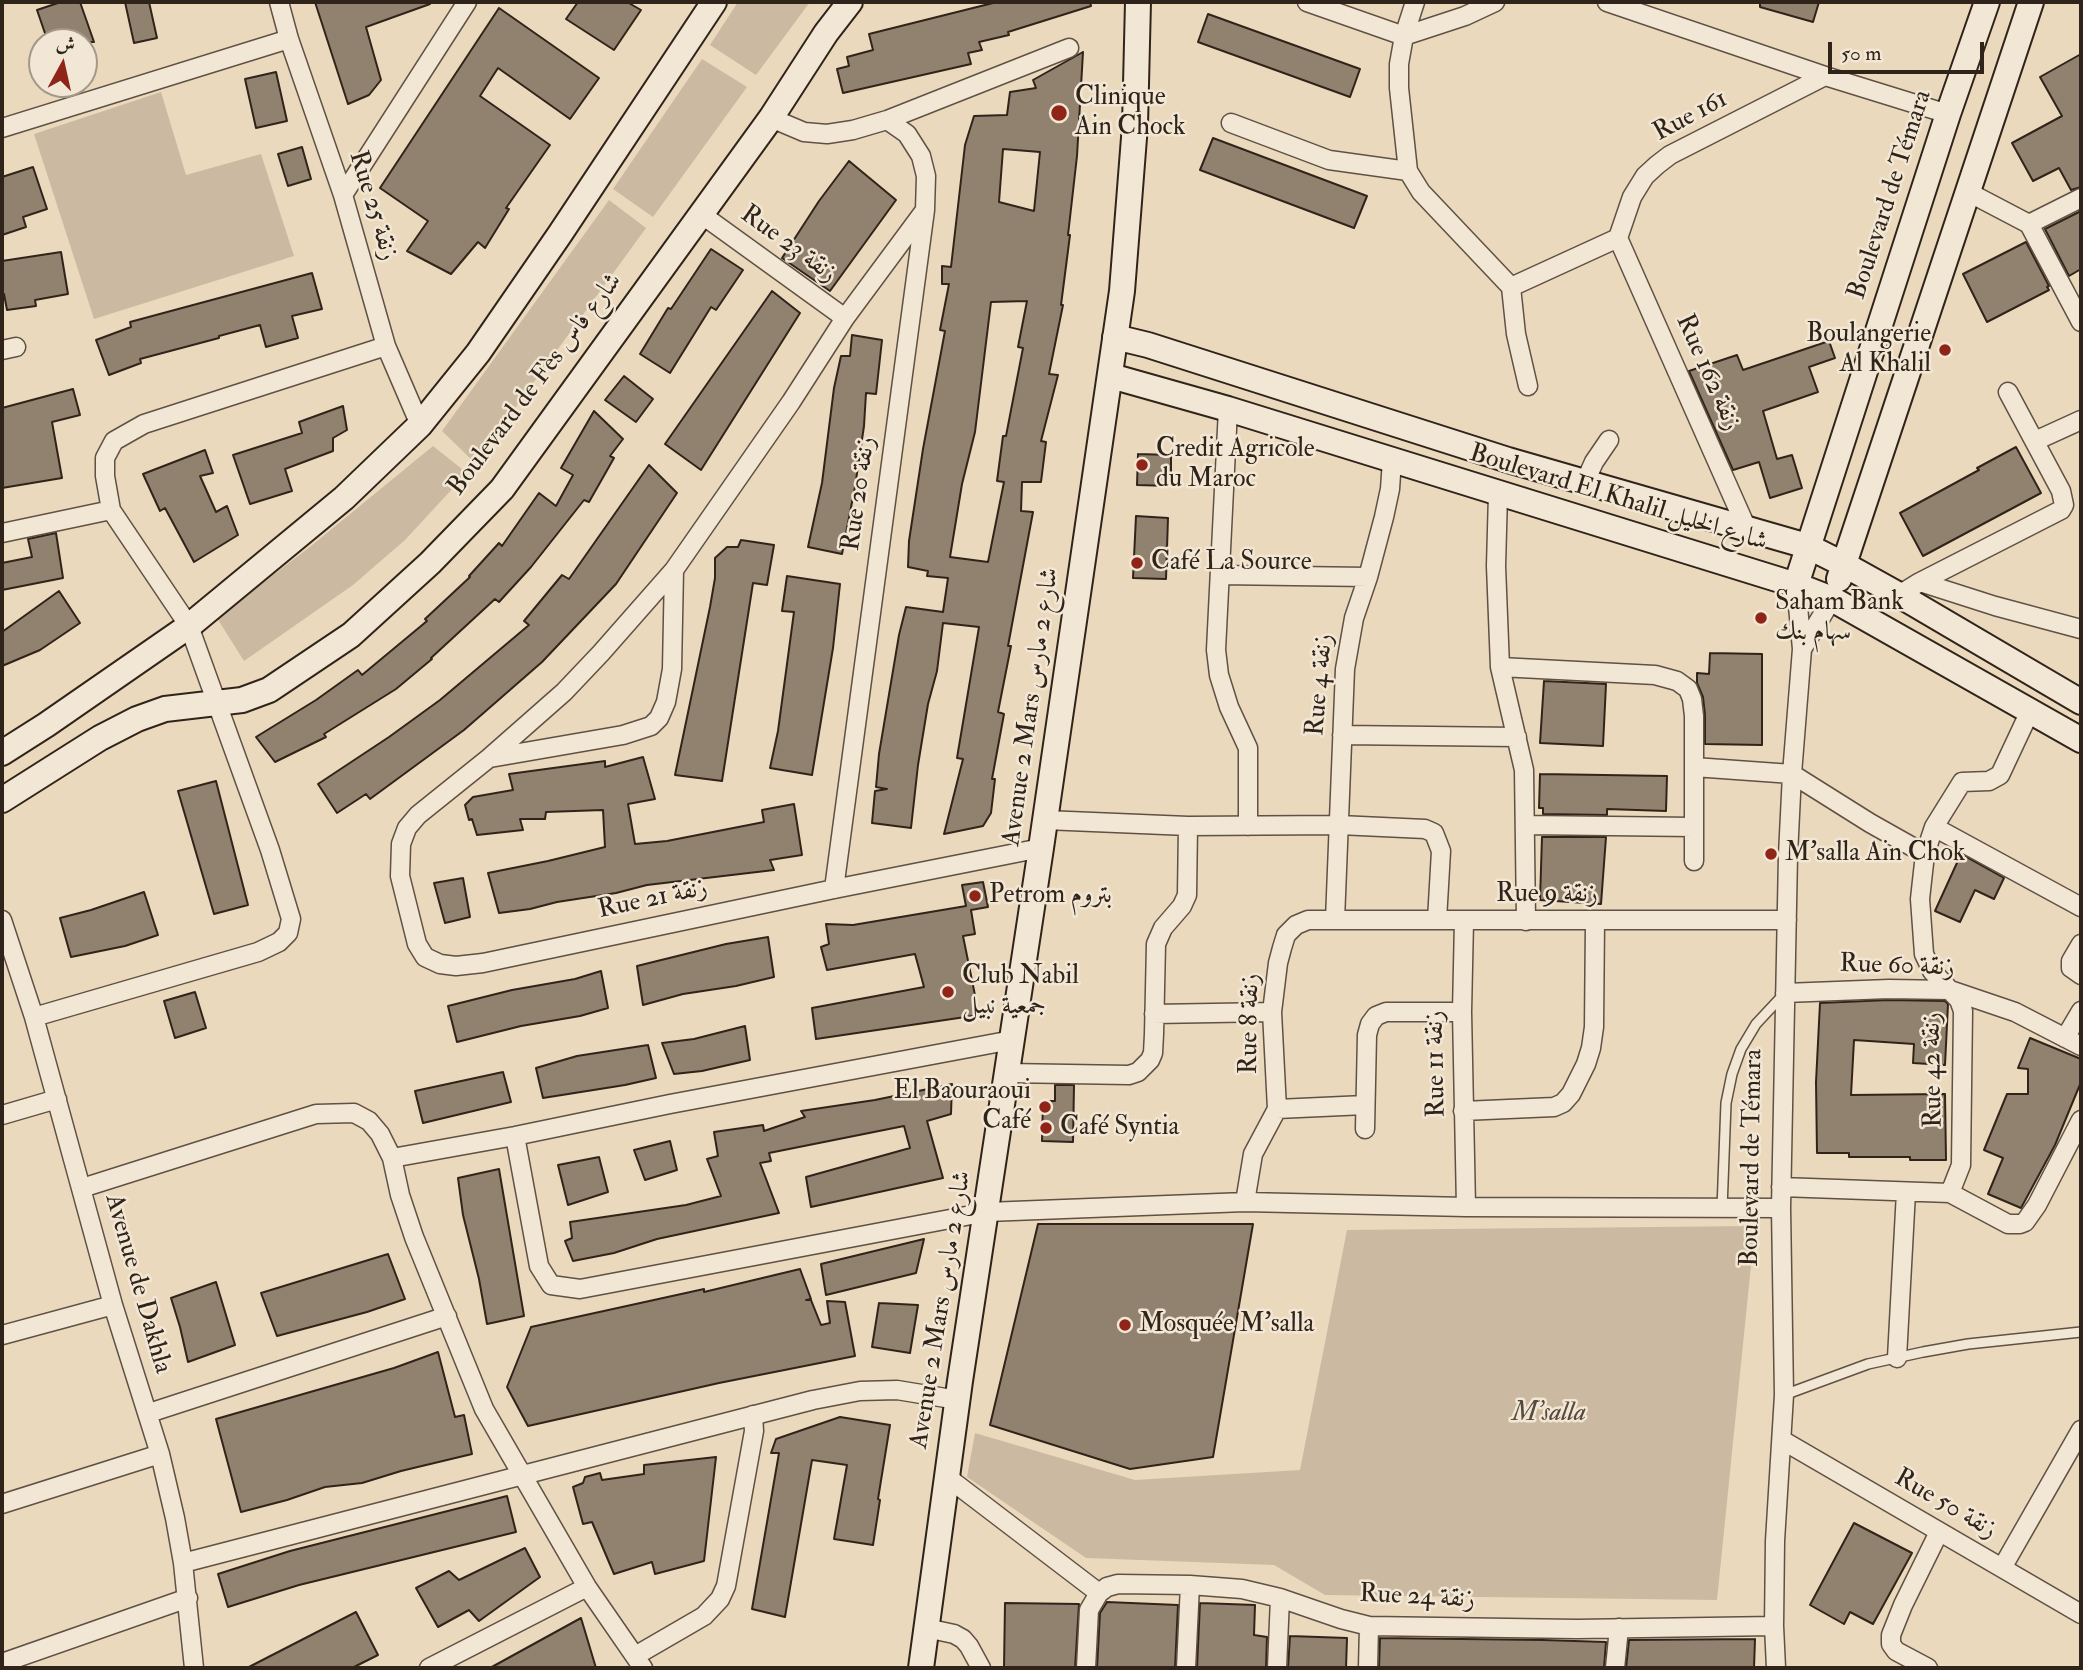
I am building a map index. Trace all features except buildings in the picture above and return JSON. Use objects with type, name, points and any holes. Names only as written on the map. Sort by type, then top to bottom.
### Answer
[{"type":"main road","points":[[2,753],[189,626],[344,498],[420,425],[478,353],[713,2]]},
{"type":"main road","name":"Boulevard de Fès شارع فاس","points":[[2,800],[100,738],[137,719],[165,709],[243,700],[269,690],[351,635],[430,564],[502,489],[771,118],[826,33],[850,2]]},
{"type":"main road","name":"Avenue 2 Mars شارع 2 مارس","points":[[921,1668],[958,1400],[1111,376],[1122,291],[1135,125],[1138,2]]},
{"type":"main road","name":"Boulevard de Témara","points":[[1796,585],[1948,114],[1987,2]]},
{"type":"main road","name":"Boulevard de Témara","points":[[1832,599],[2031,2]]},
{"type":"main road","name":"Boulevard El Khalil شارع الخليل","points":[[1115,337],[1508,460],[1807,546],[1899,595],[2081,702]]},
{"type":"main road","name":"Boulevard El Khalil شارع الخليل","points":[[1111,376],[1796,585],[1832,599],[2081,740]]},
{"type":"street","name":"Rue 25 زنقة","points":[[279,2],[343,195],[386,346],[420,425]]},
{"type":"street","points":[[343,195],[466,2]]},
{"type":"street","points":[[1307,2],[1404,36],[1465,16],[1495,2]]},
{"type":"street","points":[[1415,2],[1404,36],[1399,64],[1408,171],[1421,192],[1511,287],[1516,334],[1528,386]]},
{"type":"street","points":[[1607,2],[1645,8],[1825,76],[1948,114]]},
{"type":"street","points":[[2,128],[289,38]]},
{"type":"street","points":[[771,118],[804,132],[827,134],[853,130],[887,120],[1069,48]]},
{"type":"street","name":"Rue 161","points":[[1618,238],[1633,197],[1645,176],[1657,164],[1825,76]]},
{"type":"street","name":"Rue 20 زنقة","points":[[834,889],[925,210],[926,176],[921,156],[907,134],[887,120]]},
{"type":"street","points":[[1231,123],[1329,160],[1408,171]]},
{"type":"street","points":[[1968,192],[2029,224],[2081,322]]},
{"type":"street","points":[[2029,224],[2081,198]]},
{"type":"street","points":[[489,758],[564,692],[674,570],[791,402],[845,318],[925,210]]},
{"type":"street","name":"Rue 23 زنقة","points":[[701,214],[845,318]]},
{"type":"street","points":[[1511,287],[1618,238]]},
{"type":"street","name":"Rue 162 زنقة","points":[[1618,238],[1747,529]]},
{"type":"street","points":[[34,1017],[258,952],[279,942],[288,933],[291,919],[284,891],[189,626],[111,510],[105,458],[114,441],[144,424],[386,346]]},
{"type":"street","points":[[1899,595],[2061,510],[2064,505],[2061,491],[2008,392]]},
{"type":"street","points":[[1228,410],[1216,650],[1219,675],[1229,707],[1248,748],[1248,826]]},
{"type":"street","points":[[2035,441],[2081,420]]},
{"type":"street","points":[[1585,482],[1594,461],[1609,440]]},
{"type":"street","name":"Rue 4 زنقة","points":[[1335,920],[1345,669],[1353,618],[1368,578],[1388,498],[1392,460]]},
{"type":"street","points":[[1499,494],[1496,566],[1500,667],[1524,770],[1526,921]]},
{"type":"street","points":[[2,533],[111,510]]},
{"type":"street","points":[[489,758],[623,735],[651,726],[659,718],[666,702],[672,669],[674,570]]},
{"type":"street","points":[[1220,575],[1368,578]]},
{"type":"street","points":[[1920,582],[2081,629]]},
{"type":"street","name":"Boulevard de Témara","points":[[1776,1668],[1775,1541],[1784,1395],[1781,1187],[1785,993],[1792,774],[1802,649],[1796,585]]},
{"type":"street","name":"Boulevard de Témara","points":[[1802,649],[1832,599]]},
{"type":"street","points":[[1500,667],[1655,675],[1677,681],[1688,689],[1692,699],[1694,861]]},
{"type":"street","name":"Rue 42 زنقة","points":[[1950,1194],[1961,1165],[1963,1011],[1959,1000],[1932,971],[1924,954],[1920,899],[1925,853],[1934,827],[1962,782],[1989,781],[2000,775],[2030,711]]},
{"type":"street","points":[[1342,735],[1517,737]]},
{"type":"street","name":"Rue 21 زنقة","points":[[489,758],[418,815],[407,828],[401,844],[400,876],[417,944],[425,957],[440,964],[456,966],[483,963],[1041,848]]},
{"type":"street","points":[[1694,767],[1792,774],[1870,823],[1925,853]]},
{"type":"street","points":[[1045,820],[1188,826],[1339,825],[1425,829],[1434,833],[1441,851],[1437,920]]},
{"type":"street","points":[[1526,825],[1693,827]]},
{"type":"street","points":[[1007,1073],[1129,1074],[1139,1072],[1150,1060],[1153,1053],[1156,944],[1158,936],[1182,906],[1187,895],[1188,826]]},
{"type":"street","points":[[1934,827],[2081,907]]},
{"type":"street","name":"Avenue de Dakhla","points":[[2,920],[34,1017],[113,1305],[160,1454],[183,1563],[194,1668]]},
{"type":"street","name":"Rue 9 زنقة","points":[[1308,920],[1787,920]]},
{"type":"street","name":"Rue 8 زنقة","points":[[1245,1202],[1253,1154],[1277,1109],[1272,1012],[1278,963],[1286,935],[1296,925],[1308,920]]},
{"type":"street","name":"Rue 11 زنقة","points":[[1464,921],[1462,1012],[1466,1207]]},
{"type":"street","points":[[1463,1111],[1554,1107],[1563,1103],[1571,1094],[1586,1064],[1594,1027],[1595,921]]},
{"type":"street","points":[[2081,944],[2071,961],[2073,970],[2081,975]]},
{"type":"street","name":"Rue 60 زنقة","points":[[1785,993],[1889,989],[1950,990],[2015,1012],[2073,1042]]},
{"type":"street","points":[[2073,1042],[2081,1011]]},
{"type":"street","points":[[1154,1014],[1272,1012]]},
{"type":"street","points":[[1365,1129],[1367,1035],[1376,1016],[1386,1012],[1462,1012]]},
{"type":"street","points":[[392,1158],[1012,1040]]},
{"type":"street","points":[[2,1115],[57,1099]]},
{"type":"street","points":[[1277,1109],[1366,1105]]},
{"type":"street","points":[[82,1188],[316,1114],[354,1112],[369,1121],[380,1133],[392,1158],[400,1195],[414,1237],[484,1409],[587,1587],[639,1662],[704,1616],[720,1599],[726,1586],[754,1431],[753,1415]]},
{"type":"street","points":[[1781,1187],[1950,1194],[2008,1224],[2015,1225],[2025,1222],[2037,1205],[2081,1120]]},
{"type":"street","points":[[515,1136],[539,1266],[551,1285],[580,1289],[987,1212],[1245,1202],[1466,1207],[1781,1208]]},
{"type":"street","points":[[1897,1358],[1906,1192]]},
{"type":"street","points":[[2,1335],[113,1305]]},
{"type":"street","points":[[149,1413],[447,1316]]},
{"type":"street","points":[[183,1563],[753,1415],[860,1391],[897,1391],[958,1400]]},
{"type":"street","points":[[2002,1568],[2081,1430]]},
{"type":"street","name":"Rue 50 زنقة","points":[[1782,1440],[2081,1614]]},
{"type":"street","points":[[2,1504],[160,1454]]},
{"type":"street","points":[[947,1477],[1099,1593],[1089,1610],[1086,1668]]},
{"type":"street","points":[[1928,1668],[1896,1651],[1891,1644],[1891,1634],[1940,1532]]},
{"type":"street","name":"Rue 24 زنقة","points":[[1099,1593],[1118,1584],[1242,1589],[1369,1626],[1577,1629],[1774,1626]]},
{"type":"street","points":[[1186,1668],[1190,1585]]},
{"type":"street","points":[[429,1668],[587,1587]]},
{"type":"street","points":[[2,1663],[188,1598]]},
{"type":"street","points":[[1277,1668],[1280,1598]]},
{"type":"street","points":[[1368,1668],[1369,1626]]},
{"type":"street","points":[[926,1628],[954,1634],[963,1639],[981,1668]]},
{"type":"street","points":[[1615,1668],[1619,1628]]},
{"type":"lane","points":[[1722,1209],[1726,1103],[1732,1074],[1741,1049],[1756,1024],[1785,993]]},
{"type":"lane","points":[[1784,1395],[1868,1364],[1968,1344],[2081,1332]]},
{"type":"green space","points":[[738,2],[810,2],[756,75],[710,45]]},
{"type":"green space","points":[[702,59],[747,87],[653,217],[613,189]]},
{"type":"green space","points":[[161,92],[186,175],[261,154],[294,256],[94,319],[34,134]]},
{"type":"green space","points":[[609,200],[646,228],[475,463],[442,431]]},
{"type":"green space","points":[[433,446],[467,473],[405,540],[353,585],[244,661],[217,618],[311,546]]},
{"type":"green space","name":"M'salla","points":[[1755,1226],[1717,1600],[1325,1595],[1274,1565],[1086,1558],[967,1477],[975,1433],[1135,1480],[1300,1470],[1347,1230]]},
{"type":"place","name":"Clinique Ain Chock","points":[[1059,113]]},
{"type":"place","name":"Boulangerie Al Khalil","points":[[1945,350]]},
{"type":"place","name":"Credit Agricole du Maroc","points":[[1142,465]]},
{"type":"place","name":"Café La Source","points":[[1137,563]]},
{"type":"place","name":"Saham Bank سهام بنك","points":[[1761,618]]},
{"type":"place","name":"M'salla Ain Chok","points":[[1771,854]]},
{"type":"place","name":"Petrom بتروم","points":[[975,896]]},
{"type":"place","name":"Club Nabil جمعية نبيل","points":[[948,992]]},
{"type":"place","name":"El Baouraoui Café","points":[[1045,1107]]},
{"type":"place","name":"Café Syntia","points":[[1046,1128]]},
{"type":"place","name":"Mosquée M'salla","points":[[1125,1325]]}]
